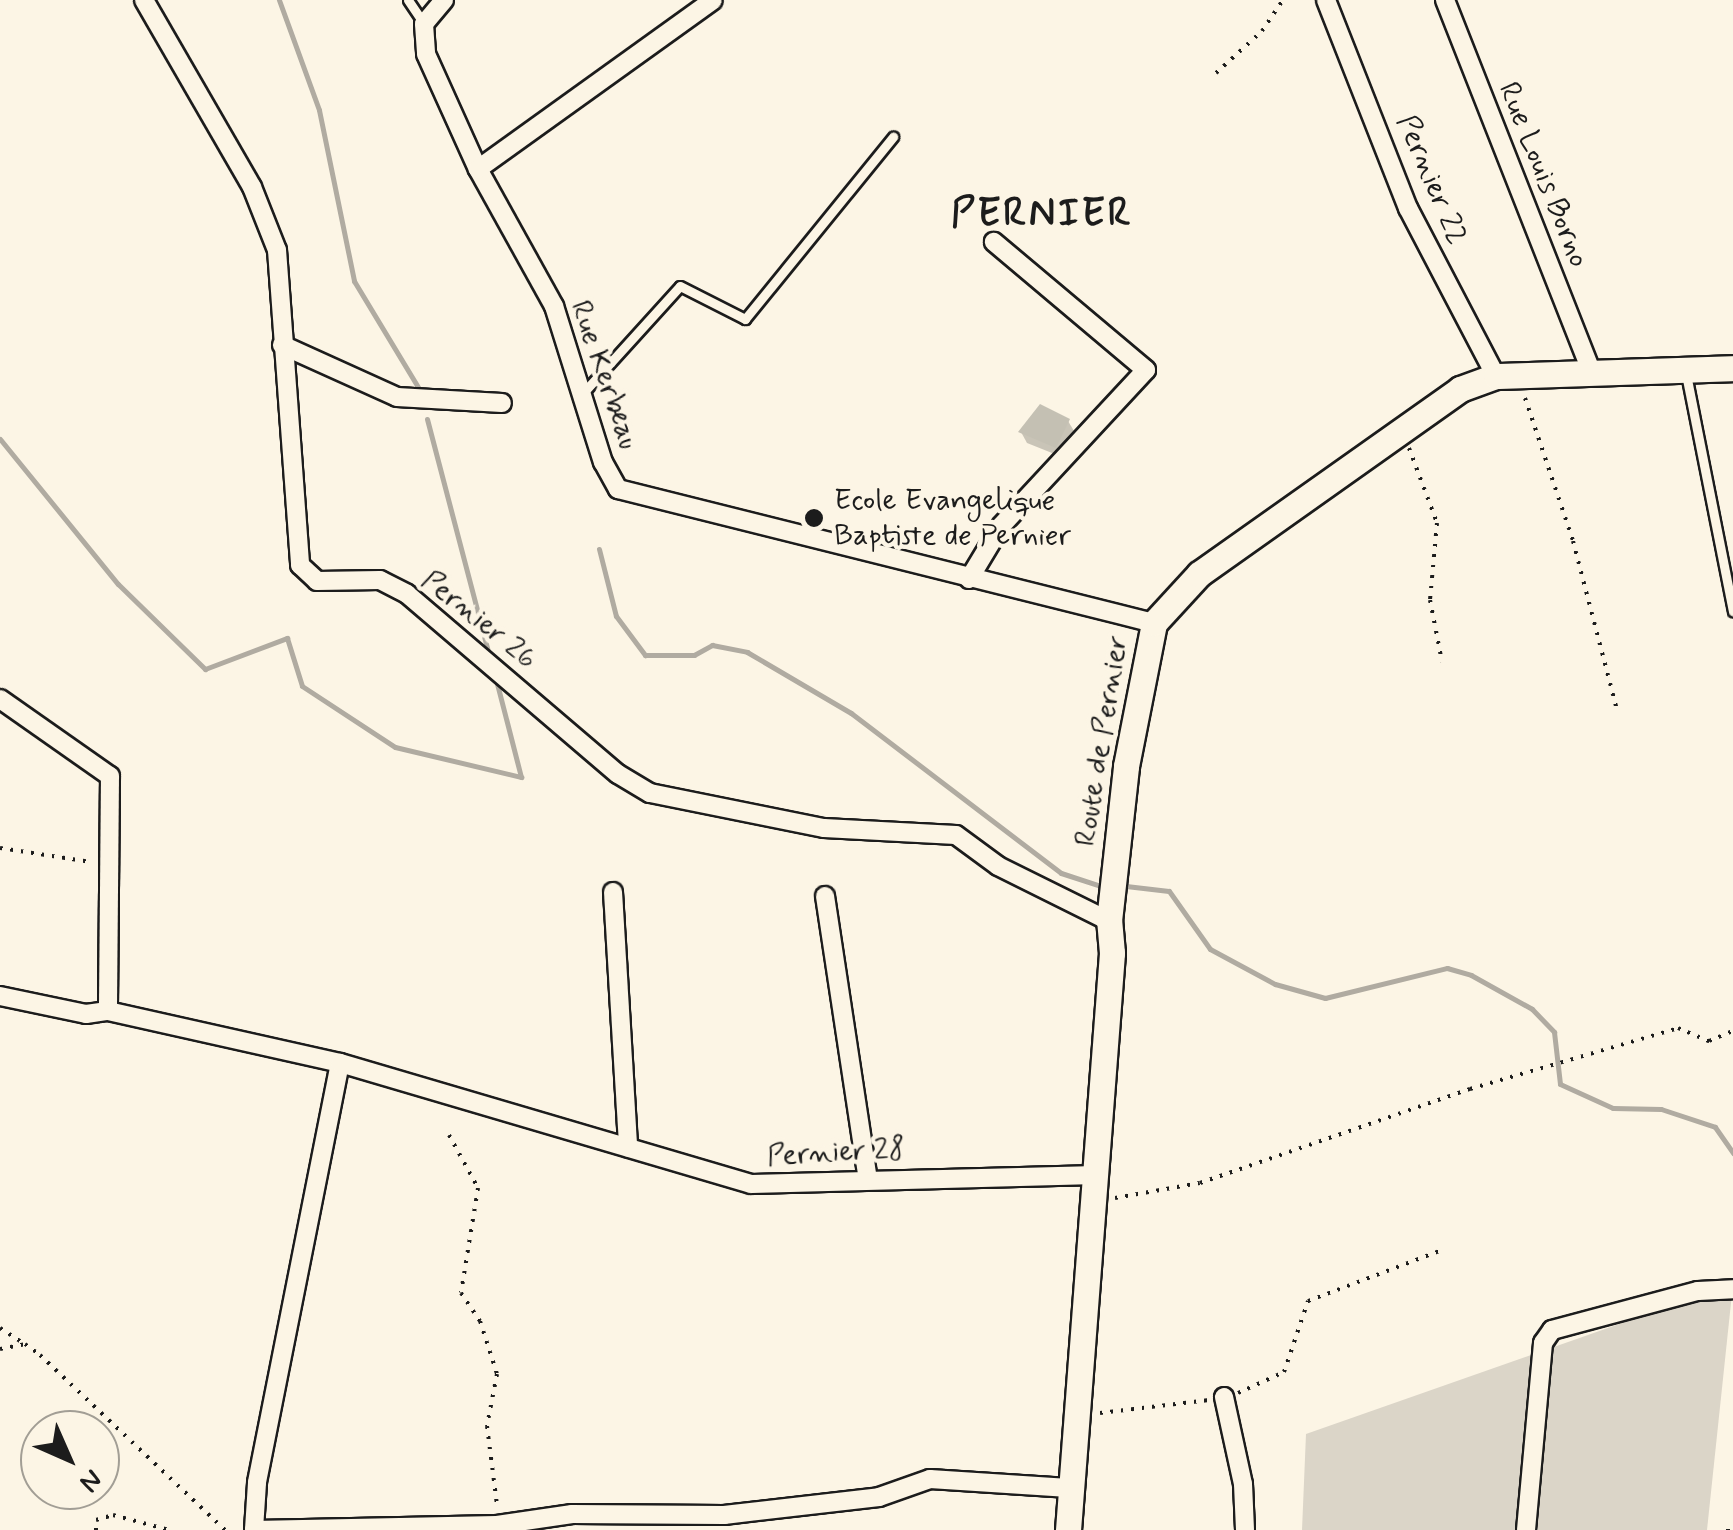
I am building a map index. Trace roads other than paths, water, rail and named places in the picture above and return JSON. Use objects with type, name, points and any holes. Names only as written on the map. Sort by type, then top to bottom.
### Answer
[{"type":"street","name":"Pernier 26","points":[[144,0],[252,187],[277,250],[300,566],[317,580],[380,580],[462,639],[618,774],[650,793],[824,828],[956,835],[998,866],[1108,922]]},
{"type":"street","points":[[424,24],[444,0]]},
{"type":"street","points":[[478,169],[713,0]]},
{"type":"street","name":"Pernier 22","points":[[1326,0],[1408,208],[1507,376]]},
{"type":"street","name":"Rue Louis Borno","points":[[1445,0],[1590,370]]},
{"type":"street","name":"Rue Kerbeau","points":[[424,24],[426,54],[478,169],[554,306],[603,462],[618,489],[1154,622]]},
{"type":"street","points":[[969,579],[1001,526],[1146,370],[994,242]]},
{"type":"street","points":[[282,345],[396,398],[502,403]]},
{"type":"street","name":"Route de Pernier","points":[[1068,1530],[1096,1188],[1108,922],[1126,766],[1154,622],[1199,574],[1400,427],[1460,389],[1507,376],[1590,370],[1686,372],[1733,368]]},
{"type":"street","points":[[0,699],[110,776],[108,1010]]},
{"type":"street","points":[[613,892],[628,1148]]},
{"type":"street","points":[[824,896],[868,1178]]},
{"type":"street","name":"Pernier 28","points":[[0,996],[86,1014],[108,1010],[340,1063],[751,1184],[868,1178],[1096,1188]]},
{"type":"street","points":[[340,1063],[257,1483],[254,1530],[497,1525],[572,1514],[724,1515],[879,1497],[930,1479],[1070,1488]]},
{"type":"street","points":[[1526,1530],[1543,1343],[1552,1330],[1698,1291],[1733,1290]]},
{"type":"street","points":[[1224,1397],[1244,1484],[1245,1530]]},
{"type":"lane","points":[[408,0],[424,24]]},
{"type":"lane","points":[[583,393],[680,286],[745,319],[893,137]]},
{"type":"lane","points":[[1686,372],[1733,611]]},
{"type":"waterway","points":[[279,0],[319,110],[354,281],[421,392]]},
{"type":"waterway","points":[[427,419],[489,656]]},
{"type":"waterway","points":[[0,439],[118,584],[205,669],[287,638],[302,686],[395,747],[521,777],[495,676]]},
{"type":"waterway","points":[[599,549],[616,616],[645,655],[694,655],[712,645],[747,652],[851,713],[1061,873],[1098,885]]},
{"type":"waterway","points":[[1126,886],[1169,891],[1210,949],[1275,984],[1325,998],[1447,968],[1471,975],[1532,1009],[1554,1032],[1560,1084],[1613,1108],[1661,1109],[1715,1127],[1733,1153]]},
{"type":"place","name":"Ecole Evangelique Baptiste de Pernier","points":[[814,518]]},
{"type":"district","name":"PERNIER","points":[[1042,214]]}]
